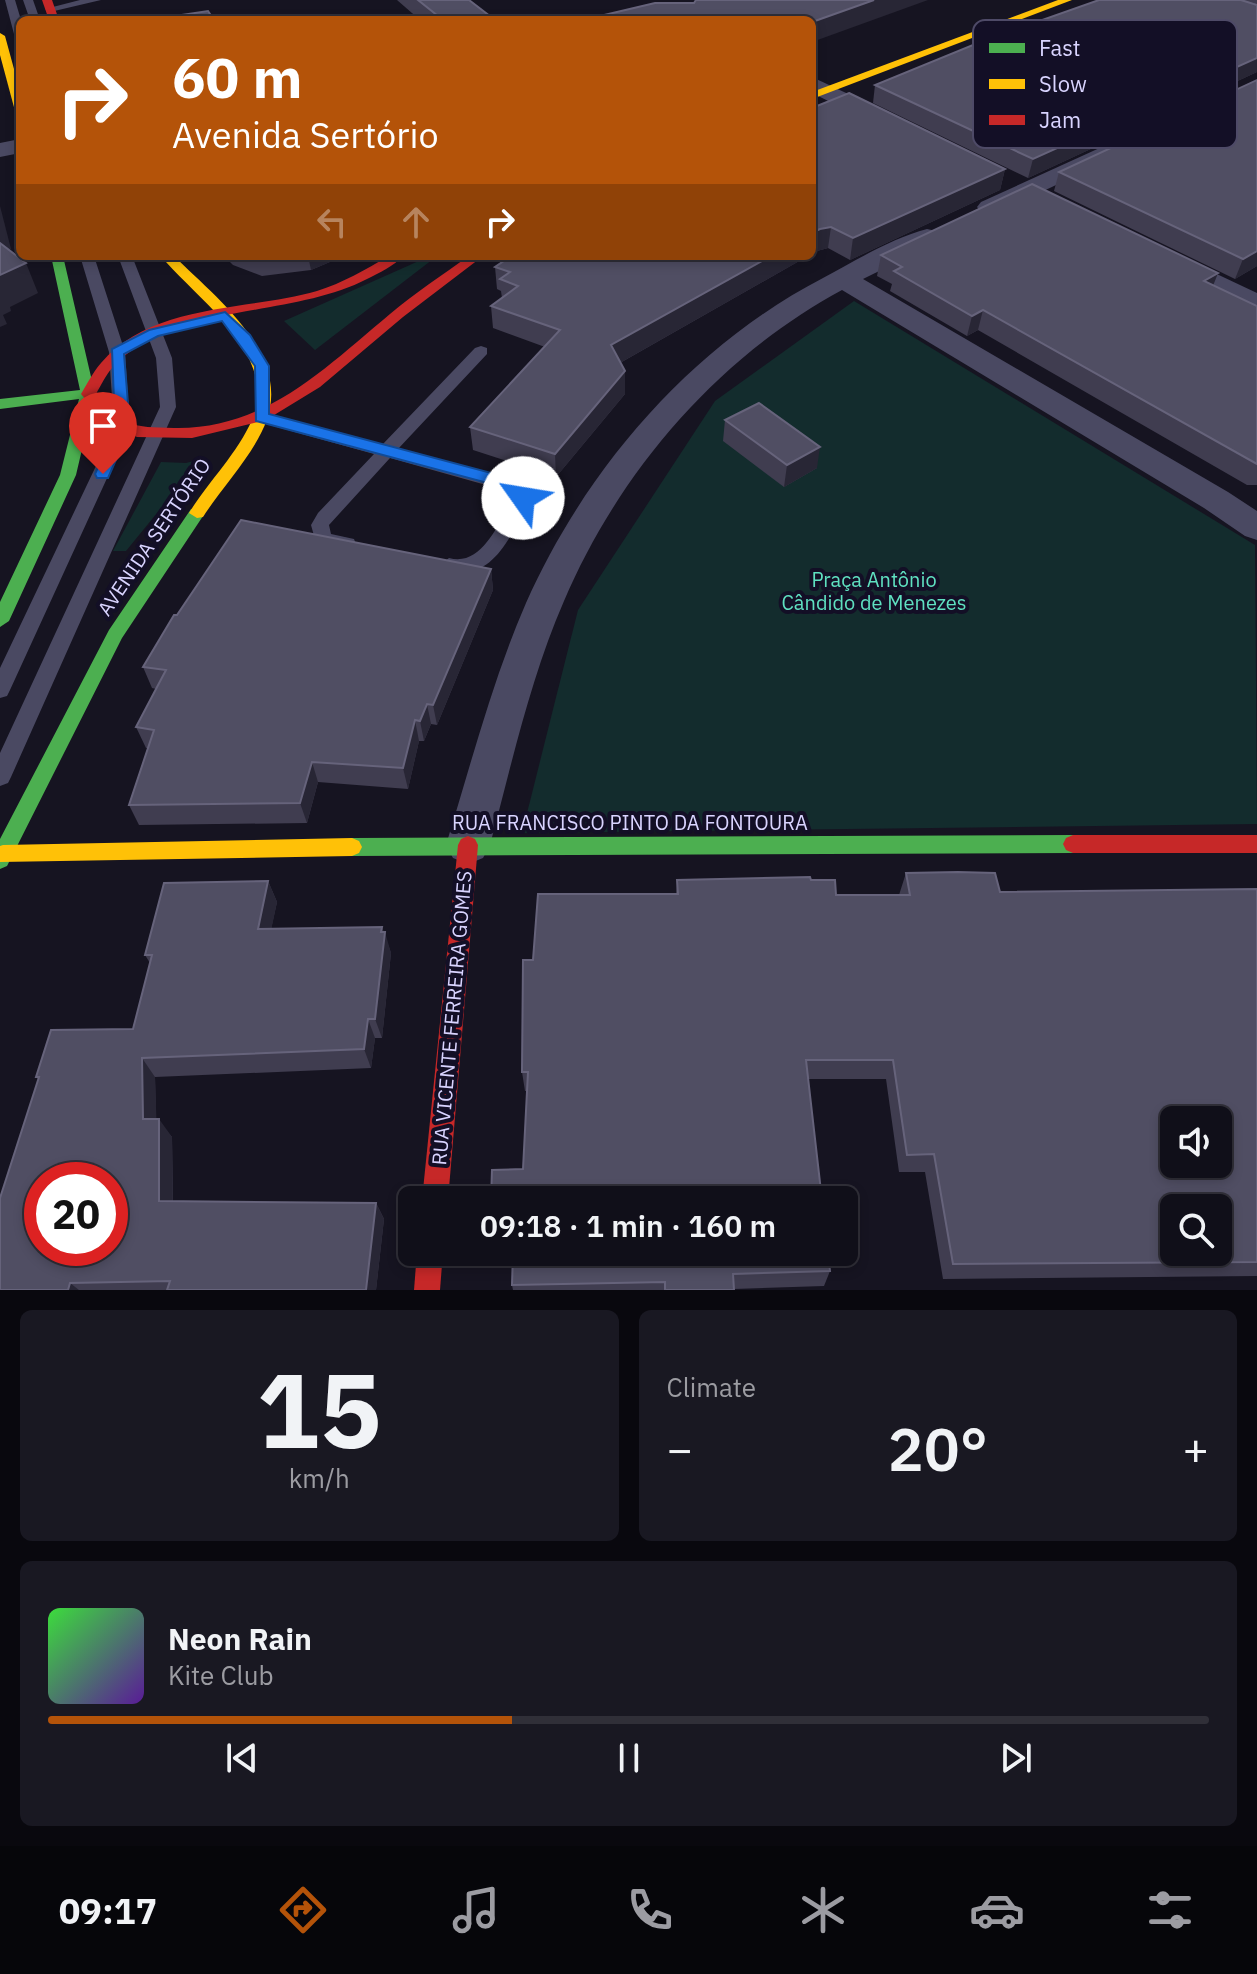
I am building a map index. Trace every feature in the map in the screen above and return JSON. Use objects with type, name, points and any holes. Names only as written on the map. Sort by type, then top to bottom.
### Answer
[{"type":"street","points":[[1011,20],[1067,0]]},
{"type":"street","points":[[817,90],[973,34]]},
{"type":"street","points":[[0,36],[16,96]]},
{"type":"street","points":[[817,90],[912,133]]},
{"type":"street","name":"RUA VICENTE FERREIRA GOMES","points":[[436,1186],[468,845],[545,601],[612,481],[687,393],[765,325],[842,278],[962,220],[1040,196],[1117,148]]},
{"type":"street","points":[[998,176],[1040,196]]},
{"type":"street","points":[[1148,250],[1257,304]]},
{"type":"street","points":[[58,260],[88,394],[100,412],[122,428],[158,433],[198,433],[261,417],[327,375],[398,314],[472,260]]},
{"type":"street","points":[[171,260],[245,338],[262,366],[261,417]]},
{"type":"street","points":[[0,621],[68,475],[88,394],[100,370],[117,352],[154,333],[320,294],[355,281],[390,260]]},
{"type":"street","points":[[842,278],[1257,528]]},
{"type":"street","points":[[0,392],[25,401]]},
{"type":"street","points":[[0,404],[88,394]]},
{"type":"street","name":"AVENIDA SERTÓRIO","points":[[1,857],[115,635],[261,417]]},
{"type":"street","name":"RUA FRANCISCO PINTO DA FONTOURA","points":[[1,857],[468,845],[1257,844]]},
{"type":"street","points":[[427,1290],[429,1266]]},
{"type":"lane","points":[[10,0],[16,20]]},
{"type":"lane","points":[[28,0],[46,12],[96,0]]},
{"type":"lane","points":[[0,690],[122,428],[117,352],[88,260]]},
{"type":"lane","points":[[0,777],[168,407],[164,358],[127,260]]},
{"type":"lane","points":[[362,548],[323,539],[320,525],[386,449],[481,351]]},
{"type":"lane","points":[[261,417],[522,489],[523,498],[484,560],[461,568],[430,562]]},
{"type":"green space","points":[[421,260],[432,260],[315,350],[284,321]]},
{"type":"green space","name":"Praça Antônio Cândido de Menezes","points":[[854,301],[1255,545],[1257,824],[522,833],[578,610],[715,401]]},
{"type":"green space","points":[[201,459],[126,551],[113,551],[161,462],[186,463]]},
{"type":"building","points":[[418,0],[469,0],[490,16],[438,16]]},
{"type":"building","points":[[696,0],[874,0],[816,21],[816,16],[600,16],[655,3],[694,3]]},
{"type":"building","points":[[1099,0],[1241,0],[1257,5],[1257,58],[1237,67],[1237,20],[1042,20]]},
{"type":"building","points":[[208,11],[211,16],[175,16]]},
{"type":"building","points":[[973,45],[973,131],[875,85]]},
{"type":"building","points":[[1257,80],[1257,251],[1243,259],[1059,172],[1111,148],[1237,148],[1237,89]]},
{"type":"building","points":[[849,93],[1005,169],[853,238],[831,227],[816,231],[816,106]]},
{"type":"building","points":[[1010,148],[1057,148],[1033,159]]},
{"type":"building","points":[[1032,184],[1218,273],[1204,281],[1257,306],[1257,464],[983,310],[972,316],[894,271],[902,267],[881,255]]},
{"type":"building","points":[[0,243],[16,255],[16,260],[26,263],[0,275]]},
{"type":"building","points":[[505,260],[764,260],[611,345],[625,371],[555,454],[470,427],[560,330],[491,306],[518,286],[500,279],[510,272],[495,267]]},
{"type":"building","points":[[759,403],[820,447],[787,465],[725,420]]},
{"type":"building","points":[[241,520],[491,569],[433,705],[427,704],[420,721],[415,720],[403,768],[312,762],[300,803],[129,805],[154,730],[136,727],[166,670],[143,667],[174,615],[177,615]]},
{"type":"building","points":[[906,873],[995,873],[1000,892],[1257,889],[1257,1262],[1232,1262],[1232,1194],[1160,1194],[1160,1263],[953,1264],[934,1154],[907,1155],[893,1060],[806,1060],[820,1186],[491,1186],[492,1170],[523,1169],[528,1072],[522,1072],[523,960],[533,960],[538,894],[678,894],[677,880],[810,877],[811,880],[835,880],[836,895],[910,895]]},
{"type":"building","points":[[268,881],[258,929],[382,927],[381,932],[385,932],[375,1019],[368,1019],[364,1049],[142,1058],[143,1119],[159,1119],[159,1201],[376,1203],[366,1290],[167,1290],[170,1281],[70,1283],[68,1290],[0,1290],[0,1198],[51,1030],[133,1029],[152,955],[145,955],[164,883]]},
{"type":"building","points":[[513,1266],[829,1266],[830,1271],[733,1274],[734,1290],[665,1290],[665,1282],[512,1285]]},
{"type":"traffic: fast","points":[[0,621],[68,475],[88,394],[58,260]]},
{"type":"traffic: fast","points":[[0,404],[88,394]]},
{"type":"traffic: fast","points":[[0,860],[115,635],[197,513]]},
{"type":"traffic: fast","points":[[352,847],[1073,844]]},
{"type":"traffic: slow","points":[[1014,20],[1067,0]]},
{"type":"traffic: slow","points":[[816,94],[973,35]]},
{"type":"traffic: slow","points":[[0,36],[16,96]]},
{"type":"traffic: slow","points":[[171,260],[236,327],[260,369],[264,392],[257,424],[197,513]]},
{"type":"traffic: slow","points":[[3,854],[352,847]]},
{"type":"traffic: jam","points":[[47,0],[53,16]]},
{"type":"traffic: jam","points":[[88,394],[106,366],[130,345],[158,330],[189,320],[320,294],[360,278],[390,260]]},
{"type":"traffic: jam","points":[[88,394],[112,422],[137,432],[192,433],[261,417],[315,384],[398,314],[472,260]]},
{"type":"traffic: jam","points":[[1073,844],[1257,844]]},
{"type":"traffic: jam","points":[[436,1186],[468,845]]},
{"type":"traffic: jam","points":[[427,1290],[429,1266]]},
{"type":"route","points":[[103,474],[122,428],[117,352],[139,338],[154,333],[225,316],[245,338],[262,366],[261,417],[515,485],[522,489],[523,498]]}]
